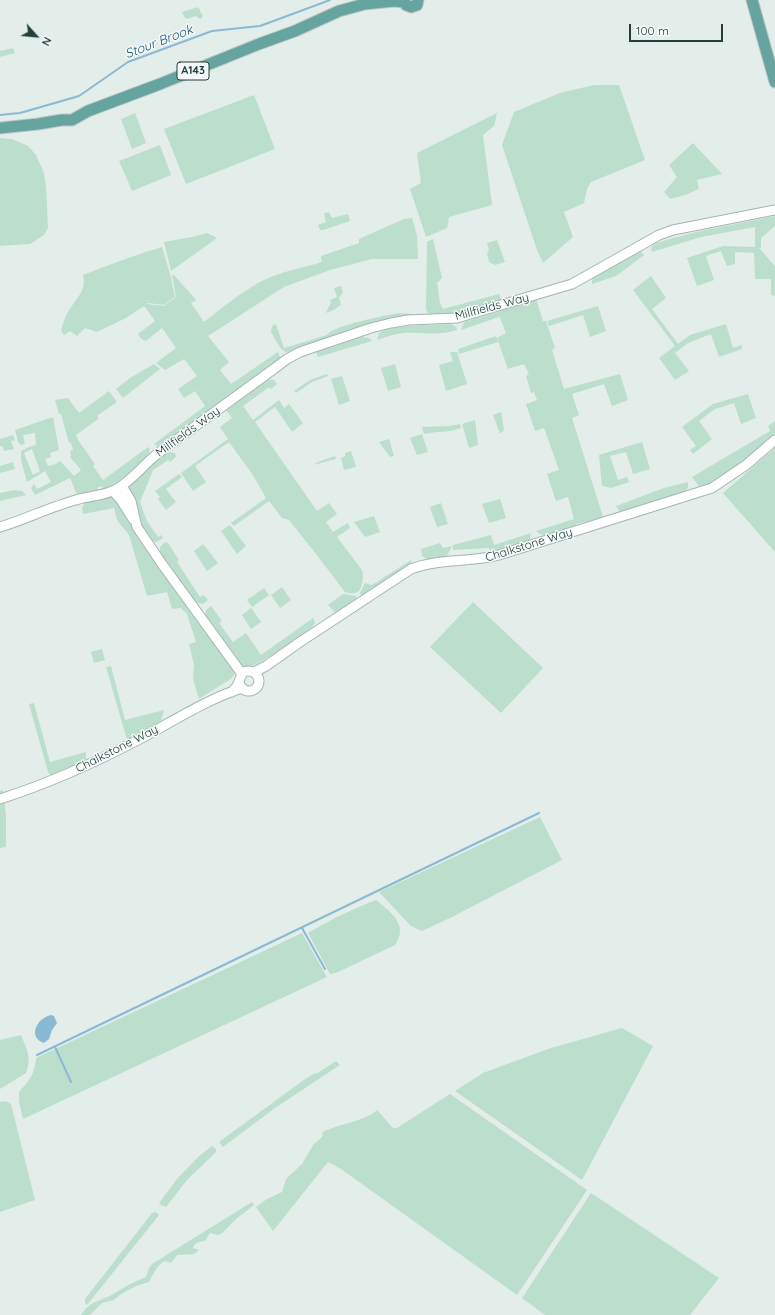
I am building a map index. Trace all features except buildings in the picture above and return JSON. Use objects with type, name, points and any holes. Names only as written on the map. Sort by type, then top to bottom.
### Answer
[{"type":"main road","name":"A143","points":[[0,128],[72,120],[88,111],[295,31],[339,11],[365,4],[394,1],[404,1],[411,7],[416,5],[418,0]]},
{"type":"main road","points":[[752,0],[775,82]]},
{"type":"street","name":"Millfields Way","points":[[0,527],[76,500],[113,491],[122,486],[140,471],[147,462],[287,359],[313,347],[390,323],[408,320],[457,318],[499,306],[572,284],[659,235],[673,230],[775,210]]},
{"type":"street","name":"Chalkstone Way","points":[[0,799],[66,774],[133,742],[204,704],[232,692],[241,682],[246,691],[255,690],[258,687],[259,682],[256,675],[266,666],[411,569],[422,564],[485,559],[712,488],[738,472],[775,440]]},
{"type":"street","points":[[122,486],[130,501],[137,527],[241,682],[246,672],[256,675]]},
{"type":"street","points":[[113,491],[135,522]]},
{"type":"green space","points":[[198,7],[203,16],[200,19],[196,16],[187,19],[185,18],[182,12]]},
{"type":"green space","points":[[13,48],[15,53],[0,57],[0,51]]},
{"type":"green space","points":[[594,85],[619,85],[645,160],[591,182],[587,189],[584,203],[564,212],[573,237],[543,263],[537,250],[502,145],[514,112],[560,93]]},
{"type":"green space","points":[[254,95],[275,149],[186,184],[164,129]]},
{"type":"green space","points":[[135,113],[146,143],[132,149],[121,119]]},
{"type":"green space","points":[[497,113],[494,126],[483,135],[492,205],[449,217],[447,228],[426,237],[410,189],[421,183],[417,153]]},
{"type":"green space","points":[[0,138],[12,139],[28,146],[36,155],[44,173],[48,228],[44,235],[30,244],[0,246]]},
{"type":"green space","points":[[693,143],[722,174],[697,180],[699,189],[670,199],[664,192],[677,177],[669,165]]},
{"type":"green space","points":[[160,145],[171,175],[132,191],[119,161]]},
{"type":"green space","points":[[329,212],[332,218],[348,214],[350,221],[320,230],[318,225],[326,222],[324,213]]},
{"type":"green space","points":[[775,216],[775,226],[761,238],[761,248],[759,248],[775,266],[775,296],[771,295],[771,279],[755,279],[754,253],[735,252],[735,264],[727,266],[721,251],[706,256],[714,280],[697,286],[687,258],[723,246],[754,247],[755,227],[701,237],[652,252],[651,250],[654,244],[666,240],[696,232]]},
{"type":"green space","points":[[412,218],[417,236],[418,259],[372,259],[330,270],[284,287],[208,336],[229,362],[220,370],[231,384],[278,352],[280,357],[279,362],[162,446],[157,446],[154,444],[205,406],[195,391],[184,398],[178,389],[197,376],[184,359],[165,370],[156,363],[176,348],[162,328],[146,341],[140,338],[138,334],[155,321],[144,306],[126,318],[97,332],[85,328],[77,336],[70,331],[64,335],[61,330],[67,314],[82,291],[84,281],[83,275],[152,250],[162,247],[175,297],[164,305],[147,304],[164,306],[176,297],[172,275],[174,275],[196,300],[191,303],[204,322],[238,296],[260,282],[283,273],[322,262],[321,256],[359,243],[359,239],[404,219]]},
{"type":"green space","points":[[207,233],[217,238],[171,271],[164,242]]},
{"type":"green space","points":[[433,239],[442,278],[437,283],[440,303],[443,309],[499,294],[502,302],[465,313],[444,317],[428,314],[426,309],[427,242]]},
{"type":"green space","points":[[497,240],[505,262],[495,265],[489,262],[487,254],[489,250],[487,243]]},
{"type":"green space","points":[[636,252],[641,252],[644,255],[616,276],[592,284],[593,277]]},
{"type":"green space","points":[[651,276],[666,298],[652,309],[678,344],[690,335],[726,324],[733,348],[742,345],[742,349],[719,357],[711,334],[688,343],[675,353],[689,371],[675,380],[659,358],[675,346],[633,290]]},
{"type":"green space","points":[[341,286],[343,292],[339,298],[341,305],[326,313],[331,302],[330,300],[337,297],[334,288]]},
{"type":"green space","points":[[536,299],[543,321],[546,321],[555,348],[552,350],[564,389],[620,374],[628,400],[612,406],[604,384],[572,394],[579,415],[572,418],[603,517],[576,524],[562,531],[547,535],[542,535],[536,531],[574,519],[568,497],[556,501],[547,474],[559,470],[544,428],[535,431],[526,404],[537,400],[534,392],[531,393],[526,376],[529,374],[524,364],[508,369],[497,338],[506,333],[498,313],[499,317],[461,330],[464,322]]},
{"type":"green space","points":[[598,306],[606,331],[590,337],[583,315],[549,326],[547,321]]},
{"type":"green space","points":[[398,313],[414,314],[290,353],[281,348],[271,332],[272,326],[276,324],[284,348],[327,335],[331,331],[349,324]]},
{"type":"green space","points":[[451,324],[456,327],[457,330],[437,333],[404,333],[377,340],[379,333],[394,328]]},
{"type":"green space","points":[[496,336],[498,342],[459,354],[458,349]]},
{"type":"green space","points":[[362,337],[369,338],[372,341],[318,357],[316,352]]},
{"type":"green space","points":[[450,352],[457,352],[467,384],[446,391],[439,365],[453,361]]},
{"type":"green space","points":[[154,364],[160,369],[123,398],[116,389],[130,378]]},
{"type":"green space","points":[[395,364],[401,387],[388,391],[381,368]]},
{"type":"green space","points":[[327,374],[328,376],[312,382],[296,393],[294,391],[310,380]]},
{"type":"green space","points":[[342,376],[350,401],[339,405],[331,379]]},
{"type":"green space","points":[[268,379],[274,380],[277,384],[271,389],[269,387],[243,406],[253,420],[279,400],[284,408],[289,404],[303,423],[292,432],[275,407],[255,422],[317,511],[329,503],[337,514],[326,522],[333,532],[348,523],[350,528],[337,537],[362,570],[362,583],[358,592],[345,592],[289,520],[282,518],[269,501],[234,526],[231,523],[266,498],[253,475],[229,442],[195,466],[206,482],[193,491],[181,473],[228,439],[220,427],[232,418],[226,410]]},
{"type":"green space","points":[[109,391],[117,402],[98,415],[98,419],[76,435],[95,464],[93,466],[103,480],[148,447],[150,450],[147,457],[131,474],[117,483],[103,489],[102,486],[98,487],[98,490],[77,495],[70,478],[35,495],[31,488],[34,484],[37,489],[51,482],[45,471],[27,482],[21,460],[21,451],[36,445],[35,433],[23,435],[25,444],[21,445],[18,442],[15,430],[53,417],[59,450],[50,453],[51,457],[45,459],[48,466],[56,464],[60,461],[74,476],[81,470],[70,457],[70,451],[73,450],[71,443],[69,443],[61,414],[59,414],[55,400],[68,398],[79,413]],"holes":[[[32,449],[40,471],[33,475],[24,453]]]},
{"type":"green space","points":[[748,394],[756,418],[741,424],[734,403],[715,409],[699,421],[712,439],[693,454],[690,450],[696,446],[682,427],[713,404]]},
{"type":"green space","points":[[501,412],[504,430],[500,434],[493,415]]},
{"type":"green space","points":[[475,420],[478,445],[469,448],[462,424]]},
{"type":"green space","points":[[775,421],[775,436],[740,467],[709,485],[699,486],[692,477],[770,431],[768,426]]},
{"type":"green space","points":[[460,424],[461,428],[456,430],[424,434],[422,427],[450,426]]},
{"type":"green space","points":[[422,434],[428,452],[417,455],[410,438]]},
{"type":"green space","points":[[13,435],[15,440],[11,441],[14,449],[4,451],[2,446],[0,446],[0,439]]},
{"type":"green space","points":[[389,439],[394,456],[390,457],[379,442]]},
{"type":"green space","points":[[642,442],[650,469],[633,474],[626,452],[610,456],[618,480],[627,477],[629,482],[611,488],[602,486],[599,455]]},
{"type":"green space","points":[[775,448],[775,552],[723,493]]},
{"type":"green space","points":[[351,451],[356,467],[344,470],[341,458],[345,456],[345,453]]},
{"type":"green space","points":[[166,452],[175,453],[176,457],[170,462],[168,460],[153,470],[140,502],[147,521],[158,537],[161,535],[163,538],[156,542],[150,539],[141,527],[128,487],[141,476],[150,465]]},
{"type":"green space","points":[[335,456],[336,459],[313,465],[320,461]]},
{"type":"green space","points":[[13,462],[15,469],[0,473],[0,466]]},
{"type":"green space","points":[[179,474],[182,477],[166,489],[176,502],[166,510],[158,499],[160,497],[155,491]]},
{"type":"green space","points":[[688,482],[688,488],[682,493],[623,512],[619,511],[616,506],[664,488]]},
{"type":"green space","points":[[15,490],[22,491],[26,495],[0,501],[0,493]]},
{"type":"green space","points":[[114,496],[136,533],[235,672],[232,678],[199,699],[193,679],[194,665],[189,644],[196,642],[187,614],[181,608],[172,609],[167,592],[147,596],[129,535],[117,520],[114,508],[83,514],[82,508],[85,502]]},
{"type":"green space","points":[[500,499],[506,518],[489,523],[482,504]]},
{"type":"green space","points":[[441,503],[448,524],[437,527],[430,507]]},
{"type":"green space","points":[[374,516],[380,532],[365,537],[354,522]]},
{"type":"green space","points":[[230,525],[246,546],[237,554],[221,531]]},
{"type":"green space","points":[[531,533],[530,539],[527,542],[491,553],[489,548],[453,550],[453,545],[491,535],[494,545]]},
{"type":"green space","points":[[165,542],[168,543],[179,560],[177,562],[200,597],[204,595],[208,600],[203,604],[194,600],[160,554],[160,547]]},
{"type":"green space","points":[[440,543],[443,548],[452,546],[446,558],[430,560],[422,556],[421,549]]},
{"type":"green space","points":[[203,544],[218,563],[207,571],[194,551]]},
{"type":"green space","points":[[411,560],[412,564],[361,597],[360,593],[365,583],[372,585]]},
{"type":"green space","points":[[282,587],[291,600],[280,608],[271,595]]},
{"type":"green space","points":[[264,588],[269,595],[252,607],[247,600]]},
{"type":"green space","points":[[343,594],[356,596],[357,599],[337,614],[328,605]]},
{"type":"green space","points":[[473,602],[543,668],[501,713],[430,647]]},
{"type":"green space","points":[[211,606],[222,621],[219,623],[233,642],[246,633],[261,655],[313,618],[315,623],[304,634],[284,648],[247,668],[242,666],[205,616],[206,610]]},
{"type":"green space","points":[[251,608],[261,622],[251,629],[242,615]]},
{"type":"green space","points":[[102,649],[105,660],[94,663],[91,652]]},
{"type":"green space","points":[[111,666],[125,720],[164,710],[161,721],[127,740],[106,667]]},
{"type":"green space","points":[[34,703],[50,762],[86,752],[86,760],[51,775],[48,772],[29,704]]},
{"type":"green space","points":[[3,790],[6,816],[6,847],[0,848],[0,791]]},
{"type":"green space","points":[[540,817],[562,860],[450,918],[422,931],[411,926],[379,892]]},
{"type":"green space","points":[[376,900],[392,914],[399,925],[399,938],[395,945],[338,972],[330,974],[308,933],[341,915]]},
{"type":"green space","points":[[302,933],[327,977],[23,1119],[19,1102],[19,1092],[31,1077],[36,1058]]},
{"type":"green space","points":[[622,1028],[653,1046],[582,1180],[455,1091],[483,1073],[551,1048]]},
{"type":"green space","points":[[21,1035],[29,1058],[26,1073],[0,1089],[0,1040]]},
{"type":"green space","points":[[336,1061],[340,1065],[275,1108],[223,1147],[219,1142],[301,1082]]},
{"type":"green space","points":[[450,1094],[587,1190],[517,1295],[341,1169],[328,1162],[273,1231],[256,1207],[267,1199],[282,1192],[286,1179],[302,1164],[313,1145],[322,1137],[323,1132],[359,1120],[377,1110],[393,1128],[397,1128]]},
{"type":"green space","points":[[6,1101],[11,1104],[35,1200],[0,1212],[0,1102]]},
{"type":"green space","points":[[212,1146],[216,1149],[216,1152],[187,1180],[166,1207],[161,1205],[159,1203],[177,1179],[198,1157]]},
{"type":"green space","points":[[591,1193],[719,1278],[690,1315],[545,1315],[522,1298]]},
{"type":"green space","points":[[252,1202],[254,1205],[236,1219],[221,1234],[217,1235],[210,1233],[205,1241],[196,1244],[193,1248],[199,1250],[194,1254],[177,1255],[171,1263],[165,1261],[157,1267],[149,1282],[136,1286],[121,1294],[114,1300],[102,1303],[89,1315],[81,1315],[86,1308],[93,1303],[110,1296],[128,1285],[146,1277],[152,1264]]},
{"type":"green space","points":[[155,1212],[159,1215],[87,1305],[85,1303],[85,1299],[152,1213]]},
{"type":"water","points":[[51,1015],[54,1016],[57,1023],[52,1030],[49,1039],[44,1043],[36,1037],[36,1028],[42,1020]]},
{"type":"waterway","name":"Stour Brook","points":[[0,115],[20,113],[79,96],[128,62],[212,31],[260,26],[330,0]]},
{"type":"waterway","points":[[37,1055],[539,813]]},
{"type":"waterway","points":[[302,928],[325,969]]},
{"type":"waterway","points":[[55,1047],[71,1082]]}]
